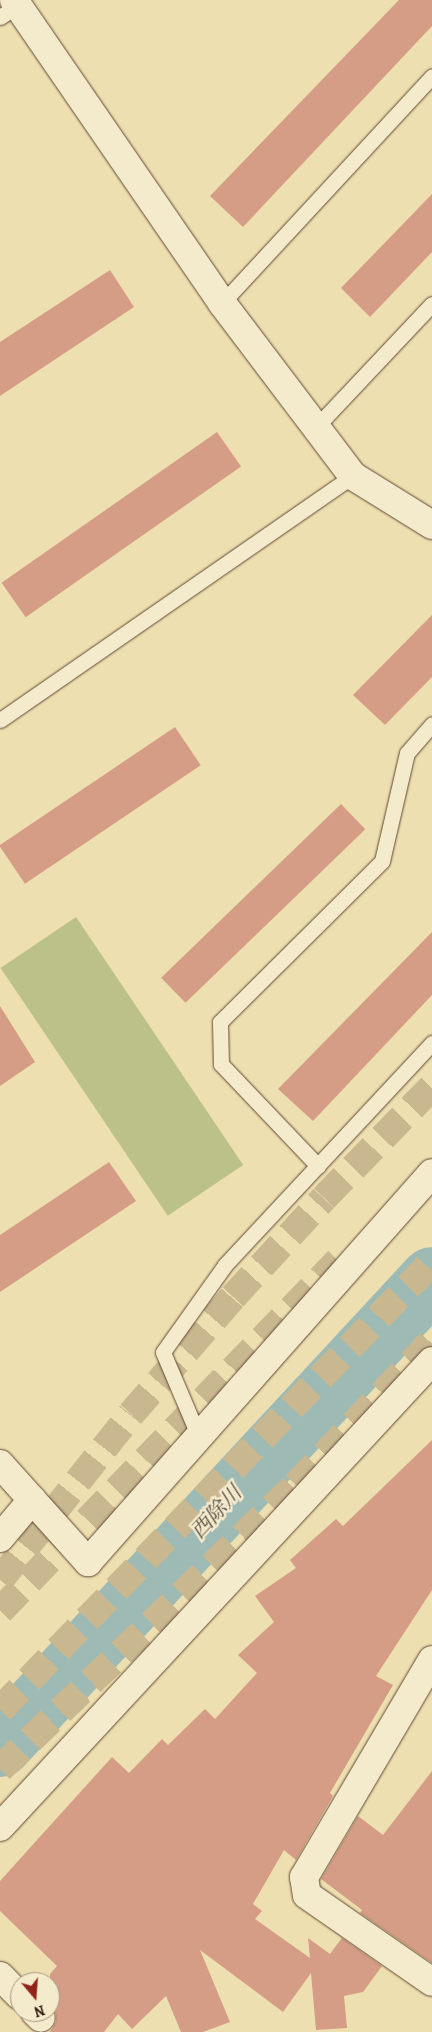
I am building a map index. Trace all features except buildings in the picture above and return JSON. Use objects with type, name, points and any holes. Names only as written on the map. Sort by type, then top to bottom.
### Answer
[{"type":"street","points":[[11,7],[222,303],[353,476],[432,525]]},
{"type":"street","points":[[0,1464],[88,1562],[432,1173]]},
{"type":"street","points":[[0,1827],[432,1361]]},
{"type":"street","points":[[0,1538],[32,1500]]},
{"type":"street","points":[[432,1660],[304,1877],[307,1895],[432,1982]]},
{"type":"street","points":[[0,1976],[10,1986]]},
{"type":"lane","points":[[222,303],[432,76]]},
{"type":"lane","points":[[316,427],[432,304]]},
{"type":"lane","points":[[0,720],[353,476]]},
{"type":"lane","points":[[318,1166],[221,1064],[220,1022],[382,861],[407,752],[432,724]]},
{"type":"lane","points":[[199,1437],[163,1352],[224,1265],[432,1043]]},
{"type":"green space","points":[[76,917],[243,1165],[168,1216],[1,968]]},
{"type":"waterway","name":"西除川","points":[[0,1745],[432,1279]]},
{"type":"tunnel","points":[[0,1580],[131,1414],[233,1297],[324,1198],[432,1087]]},
{"type":"tunnel","points":[[0,1611],[338,1261]]},
{"type":"tunnel","points":[[0,1710],[432,1262]]},
{"type":"tunnel","points":[[0,1769],[296,1485],[432,1341]]}]
